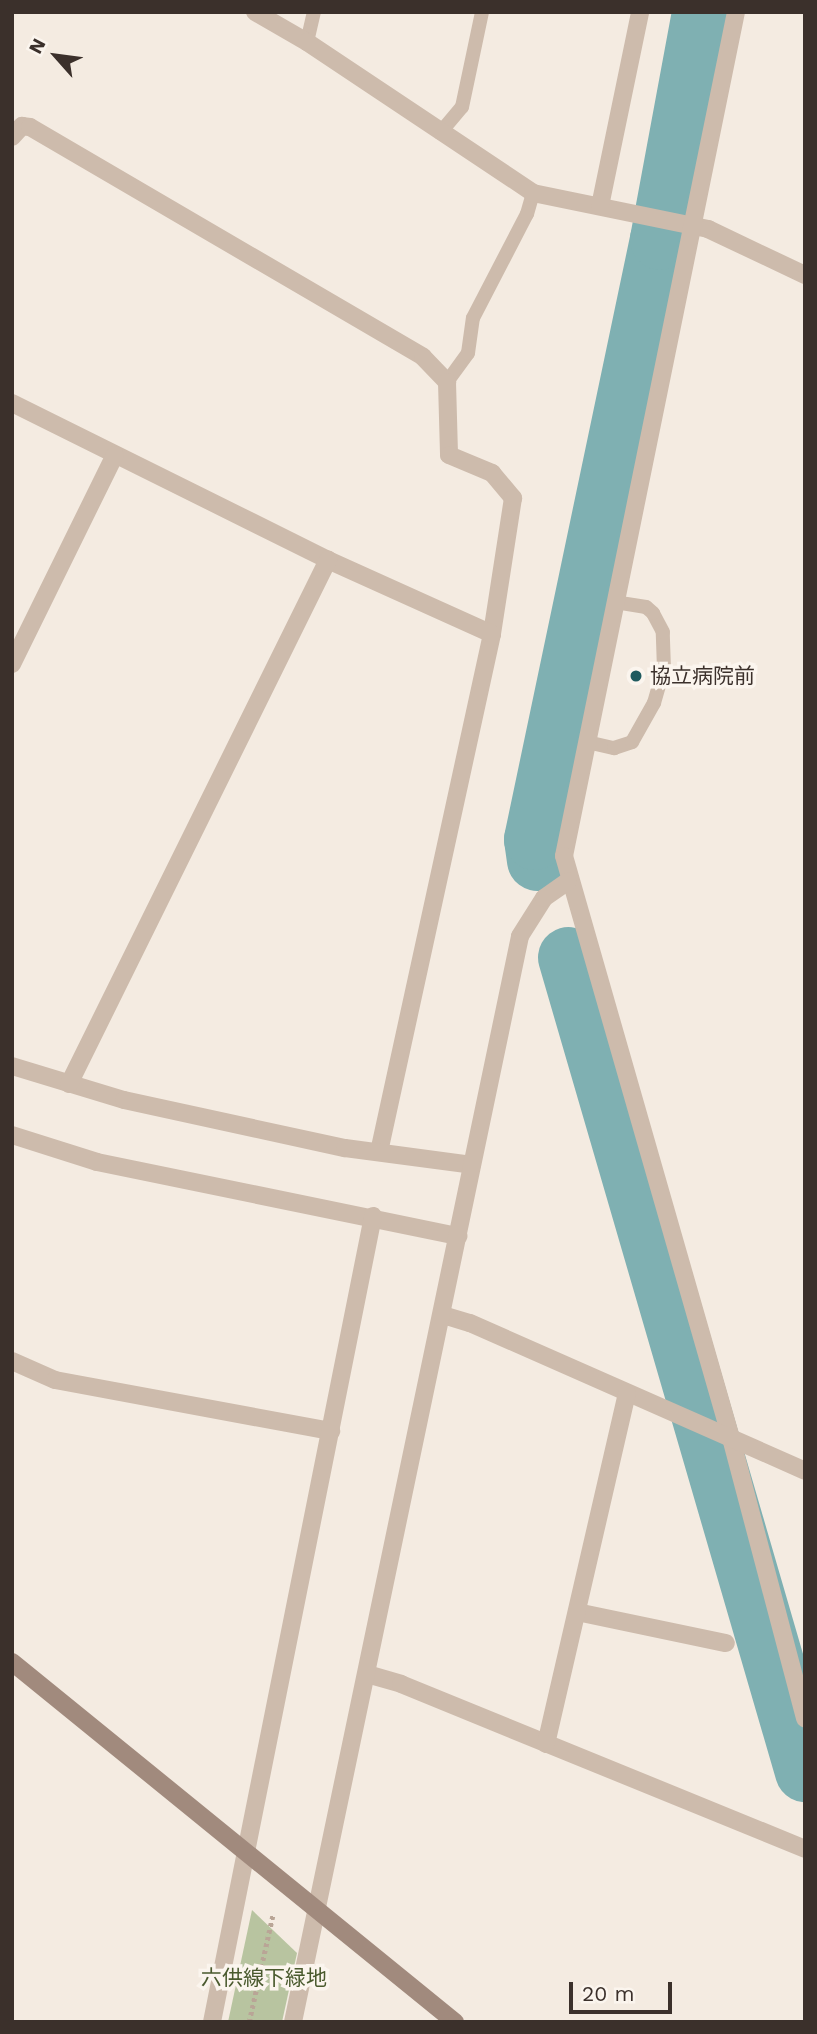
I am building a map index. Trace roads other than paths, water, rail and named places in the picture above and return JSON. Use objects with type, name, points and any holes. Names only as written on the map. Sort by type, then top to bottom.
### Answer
[{"type":"street","points":[[255,12],[307,42],[533,193],[686,224],[805,275]]},
{"type":"street","points":[[600,206],[640,12]]},
{"type":"street","points":[[736,12],[686,224],[631,604],[601,745],[564,856],[568,881],[586,922],[725,1436],[805,1718]]},
{"type":"street","points":[[12,137],[22,126],[30,127],[424,357],[447,382],[449,455],[492,473],[513,498],[492,634],[379,1152]]},
{"type":"street","points":[[12,403],[328,560],[492,634]]},
{"type":"street","points":[[12,664],[115,454]]},
{"type":"street","points":[[69,1084],[328,560]]},
{"type":"street","points":[[293,2022],[443,1315],[520,936],[544,898],[568,881]]},
{"type":"street","points":[[12,1066],[124,1100],[379,1152],[472,1166]]},
{"type":"street","points":[[12,1135],[97,1162],[373,1216],[458,1236]]},
{"type":"street","points":[[212,2022],[373,1216]]},
{"type":"street","points":[[443,1315],[470,1323],[805,1471]]},
{"type":"street","points":[[12,1361],[55,1380],[331,1431]]},
{"type":"street","points":[[547,1744],[627,1393]]},
{"type":"street","points":[[577,1612],[726,1643]]},
{"type":"street","points":[[12,1662],[247,1849],[317,1910],[455,2022]]},
{"type":"street","points":[[367,1674],[805,1849]]},
{"type":"lane","points":[[307,42],[314,12]]},
{"type":"lane","points":[[440,133],[462,107],[482,12]]},
{"type":"lane","points":[[447,382],[468,352],[473,318],[527,214],[533,193]]},
{"type":"lane","points":[[601,745],[637,736],[664,669],[663,632],[631,604]]},
{"type":"waterway","points":[[537,860],[534,839],[660,239],[702,12]]},
{"type":"waterway","points":[[568,957],[805,1771]]},
{"type":"place","name":"協立病院前","points":[[636,676]]},
{"type":"park label","name":"六供線下緑地","points":[[264,1978]]}]
